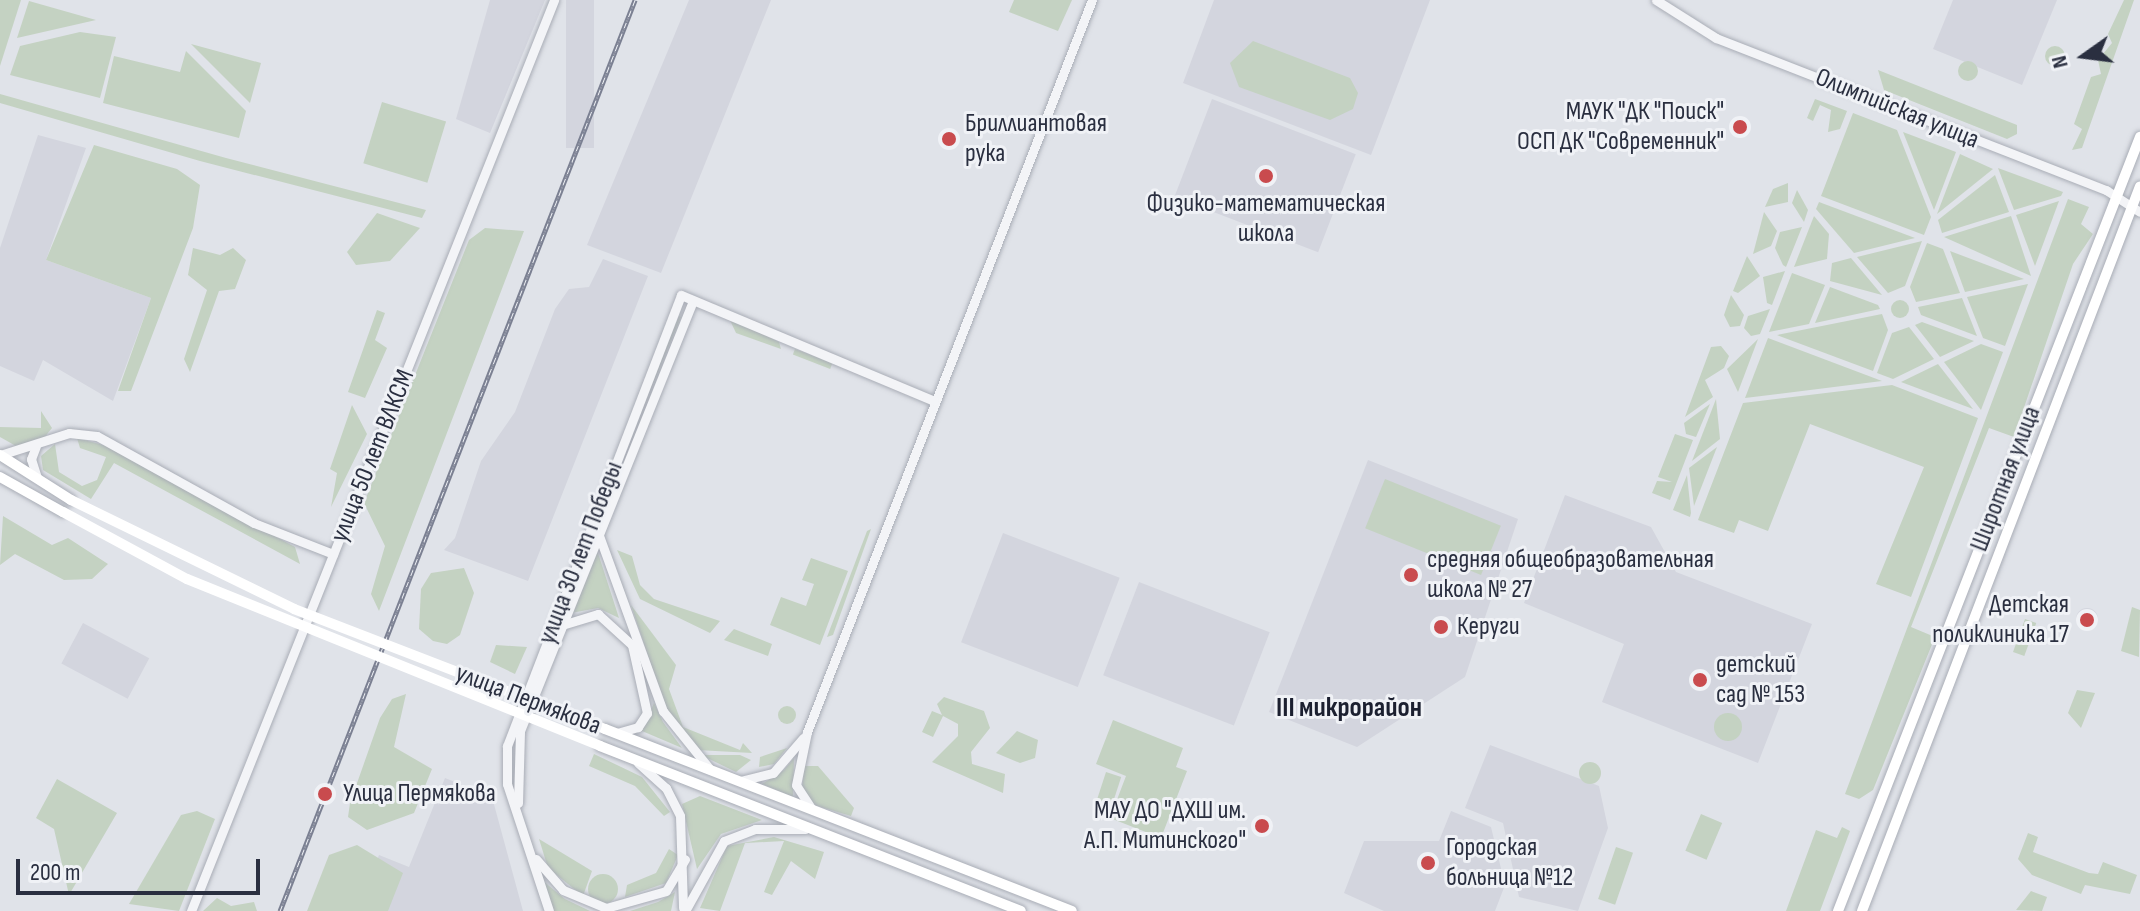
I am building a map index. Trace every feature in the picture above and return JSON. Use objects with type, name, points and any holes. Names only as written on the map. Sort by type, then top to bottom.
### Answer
[{"type":"main road","name":"Широтная улица","points":[[1838,911],[2140,137]]},
{"type":"main road","name":"Широтная улица","points":[[1862,911],[2136,210],[2140,186]]},
{"type":"main road","name":"улица Пермякова","points":[[0,455],[71,500],[294,609],[1072,911]]},
{"type":"main road","name":"улица Пермякова","points":[[0,477],[187,579],[600,746],[1021,911]]},
{"type":"street","name":"улица 50 лет ВЛКСМ","points":[[191,911],[554,0]]},
{"type":"street","points":[[817,812],[796,785],[807,732],[1092,0]]},
{"type":"street","name":"Олимпийская улица","points":[[1656,0],[1716,38],[2118,197],[2136,210]]},
{"type":"street","name":"улица 30 лет Победы","points":[[522,826],[516,747],[681,295],[934,401]]},
{"type":"street","name":"улица 30 лет Победы","points":[[549,911],[505,776],[507,746],[693,300]]},
{"type":"street","points":[[0,455],[69,433],[97,436],[254,523],[333,554]]},
{"type":"street","points":[[36,446],[31,459],[37,478]]},
{"type":"street","points":[[596,529],[632,645],[647,713],[634,730],[610,731]]},
{"type":"street","points":[[596,529],[663,711],[715,773]]},
{"type":"street","points":[[562,625],[598,614],[632,645]]},
{"type":"street","points":[[736,781],[773,773],[807,732]]},
{"type":"street","points":[[631,758],[675,804],[685,859],[684,911]]},
{"type":"street","points":[[684,911],[714,851],[732,836],[771,828],[820,832]]},
{"type":"street","points":[[525,838],[558,886],[601,907],[661,894],[685,859]]},
{"type":"shaded area","points":[[490,0],[545,0],[490,133],[456,119]]},
{"type":"shaded area","points":[[566,0],[594,0],[594,148],[566,148]]},
{"type":"shaded area","points":[[689,0],[771,0],[661,273],[587,245]]},
{"type":"shaded area","points":[[1214,0],[1430,0],[1371,155],[1183,83]]},
{"type":"shaded area","points":[[1953,0],[2057,0],[2022,85],[1933,49]]},
{"type":"shaded area","name":"Физико-математическая школа","points":[[1212,99],[1356,154],[1318,252],[1174,197]]},
{"type":"shaded area","points":[[38,135],[86,148],[46,260],[151,298],[113,401],[43,360],[34,381],[0,366],[0,248]]},
{"type":"shaded area","points":[[603,259],[648,276],[528,581],[444,550],[455,538],[481,461],[515,412],[555,309],[569,289],[589,287]]},
{"type":"shaded area","name":"средняя общеобразовательная школа № 27","points":[[1368,460],[1518,519],[1465,677],[1357,747],[1269,712]]},
{"type":"shaded area","points":[[1565,495],[1651,527],[1676,572],[1812,624],[1758,763],[1602,702],[1624,644],[1524,603]]},
{"type":"shaded area","points":[[1003,533],[1120,578],[1078,687],[961,642]]},
{"type":"shaded area","points":[[1139,582],[1270,632],[1234,726],[1103,675]]},
{"type":"shaded area","name":"Детская поликлиника 17","points":[[2087,608],[2095,611],[2098,619],[2095,627],[2087,630],[2079,627],[2076,619],[2079,611]]},
{"type":"shaded area","points":[[83,623],[149,658],[128,699],[61,664]]},
{"type":"shaded area","points":[[1490,745],[1599,786],[1608,828],[1578,911],[1519,897],[1503,823],[1465,808]]},
{"type":"shaded area","points":[[445,778],[492,797],[523,911],[358,911],[379,855],[409,867]]},
{"type":"shaded area","name":"Городская больница №12","points":[[1451,811],[1491,827],[1505,885],[1495,911],[1384,911],[1344,893],[1364,841],[1439,841]]},
{"type":"green space","points":[[0,0],[21,0],[0,66]]},
{"type":"green space","points":[[1014,0],[1072,0],[1058,31],[1009,12]]},
{"type":"green space","points":[[2124,0],[2134,0],[2082,148],[2072,150],[2082,129],[2074,124],[2091,77],[2101,74],[2098,60],[2112,43],[2108,34]]},
{"type":"green space","points":[[29,1],[96,20],[17,38]]},
{"type":"green space","points":[[80,32],[116,37],[100,98],[10,75],[20,46]]},
{"type":"green space","points":[[1253,41],[1350,78],[1358,93],[1353,109],[1330,120],[1239,87],[1230,63]]},
{"type":"green space","points":[[191,44],[261,63],[250,103]]},
{"type":"green space","points":[[2055,46],[2062,49],[2065,56],[2062,63],[2055,66],[2048,63],[2045,56],[2048,49]]},
{"type":"green space","points":[[186,51],[246,111],[239,138],[103,103],[114,56],[180,72]]},
{"type":"green space","points":[[1968,61],[1975,64],[1978,71],[1975,78],[1968,81],[1961,78],[1958,71],[1961,64]]},
{"type":"green space","points":[[1878,70],[2017,125],[2017,134],[2007,139],[1884,90]]},
{"type":"green space","points":[[0,94],[426,210],[422,218],[200,161],[0,103]]},
{"type":"green space","points":[[1815,99],[1847,111],[1840,129],[1828,132],[1831,110],[1820,105],[1813,121],[1807,118]]},
{"type":"green space","points":[[382,102],[446,122],[427,183],[363,163]]},
{"type":"green space","points":[[1853,113],[1897,130],[1931,217],[1924,235],[1821,196]]},
{"type":"green space","points":[[1903,132],[1956,152],[1934,210]]},
{"type":"green space","points":[[94,145],[177,169],[200,185],[193,228],[131,391],[118,391],[151,298],[46,260]]},
{"type":"green space","points":[[1960,154],[1993,169],[1937,214]]},
{"type":"green space","points":[[1998,168],[2063,192],[2061,196],[2014,210]]},
{"type":"green space","points":[[1995,175],[2009,212],[1942,233],[1938,220]]},
{"type":"green space","points":[[1788,183],[1788,202],[1765,207],[1773,189]]},
{"type":"green space","points":[[1797,190],[1808,210],[1804,222],[1792,203]]},
{"type":"green space","points":[[2068,199],[2089,207],[2081,224],[2093,234],[2073,264],[2014,437],[1989,428],[1911,627],[1935,637],[1873,790],[1859,799],[1845,794]]},
{"type":"green space","points":[[2059,201],[2035,266],[2016,215]]},
{"type":"green space","points":[[1819,202],[1915,238],[1854,253],[1816,209]]},
{"type":"green space","points":[[1764,212],[1777,231],[1771,246],[1753,254]]},
{"type":"green space","points":[[377,213],[420,228],[390,261],[356,265],[347,252]]},
{"type":"green space","points":[[1814,216],[1829,234],[1827,259],[1794,267]]},
{"type":"green space","points":[[2011,216],[2031,276],[1944,237]]},
{"type":"green space","points":[[1802,227],[1786,267],[1775,248],[1780,232]]},
{"type":"green space","points":[[485,228],[524,231],[379,611],[371,594],[385,546],[364,503],[469,240]]},
{"type":"green space","points":[[1922,241],[1905,286],[1888,293],[1857,257]]},
{"type":"green space","points":[[1927,243],[1943,249],[1960,293],[1916,302],[1910,287]]},
{"type":"green space","points":[[193,248],[220,255],[233,248],[246,260],[235,289],[219,291],[190,372],[184,359],[207,290],[188,275]]},
{"type":"green space","points":[[1950,251],[2024,279],[1965,292]]},
{"type":"green space","points":[[1747,256],[1760,276],[1738,293],[1733,291]]},
{"type":"green space","points":[[1851,258],[1882,295],[1830,281],[1832,263]]},
{"type":"green space","points":[[1785,271],[1772,305],[1767,303],[1763,277]]},
{"type":"green space","points":[[1792,273],[1825,285],[1809,324],[1769,332]]},
{"type":"green space","points":[[2028,284],[2005,346],[1983,338],[1967,297]]},
{"type":"green space","points":[[1830,287],[1878,305],[1880,309],[1815,323]]},
{"type":"green space","points":[[1731,295],[1744,315],[1740,326],[1730,327],[1724,315]]},
{"type":"green space","points":[[1962,298],[1977,336],[1921,315],[1918,307]]},
{"type":"green space","points":[[1900,300],[1909,309],[1900,318],[1891,309]]},
{"type":"green space","points":[[1770,309],[1760,334],[1751,336],[1744,328],[1748,316]]},
{"type":"green space","points":[[377,310],[385,313],[375,340],[387,348],[365,398],[348,392]]},
{"type":"green space","points":[[1882,314],[1888,330],[1873,371],[1777,335]]},
{"type":"green space","points":[[679,316],[681,317],[600,511]]},
{"type":"green space","points":[[729,318],[779,342],[781,349],[736,333]]},
{"type":"green space","points":[[1922,322],[1974,341],[1940,357],[1915,325]]},
{"type":"green space","points":[[1909,327],[1934,359],[1893,379],[1877,373],[1892,333]]},
{"type":"green space","points":[[1768,338],[1882,381],[1745,398]]},
{"type":"green space","points":[[1758,339],[1738,392],[1727,369]]},
{"type":"green space","points":[[1981,344],[2003,352],[1981,410],[1944,362]]},
{"type":"green space","points":[[1721,346],[1729,356],[1724,368],[1705,380],[1713,397],[1685,417],[1711,347]]},
{"type":"green space","points":[[795,349],[832,363],[830,369],[793,355]]},
{"type":"green space","points":[[1938,364],[1973,409],[1901,382]]},
{"type":"green space","points":[[1892,385],[1978,418],[1911,597],[1876,584],[1924,467],[1810,424],[1768,531],[1739,520],[1734,533],[1698,520],[1743,403]]},
{"type":"green space","points":[[1716,399],[1720,439],[1692,461]]},
{"type":"green space","points":[[1710,404],[1696,437],[1686,434],[1684,423]]},
{"type":"green space","points":[[352,405],[367,434],[331,507],[337,473],[330,469]]},
{"type":"green space","points":[[41,411],[52,428],[43,439],[16,446],[0,437],[0,427],[41,428]]},
{"type":"green space","points":[[1675,434],[1693,440],[1670,500],[1652,493],[1657,481],[1672,482],[1658,477]]},
{"type":"green space","points":[[77,438],[107,446],[295,547],[300,564],[114,463],[91,499],[43,470],[41,456],[55,444],[59,472],[82,486],[97,480],[106,457],[80,448]]},
{"type":"green space","points":[[1717,447],[1694,506],[1689,468]]},
{"type":"green space","points":[[1687,475],[1691,513],[1690,517],[1673,510]]},
{"type":"green space","points":[[1385,479],[1501,526],[1481,575],[1365,528]]},
{"type":"green space","points":[[3,516],[52,545],[68,538],[108,564],[92,579],[64,580],[15,554],[0,565]]},
{"type":"green space","points":[[871,529],[833,635],[827,637],[867,531]]},
{"type":"green space","points":[[596,550],[619,618],[598,608],[571,613]]},
{"type":"green space","points":[[617,550],[632,556],[640,585],[654,599],[720,621],[710,633],[640,599]]},
{"type":"green space","points":[[811,558],[848,571],[820,645],[770,625],[781,597],[806,606],[814,584],[802,580]]},
{"type":"green space","points":[[464,568],[474,593],[460,635],[447,644],[433,641],[419,629],[421,589],[431,573]]},
{"type":"green space","points":[[631,605],[676,665],[669,689],[683,727],[740,750],[743,743],[752,753],[697,750],[666,710]]},
{"type":"green space","points":[[2132,607],[2140,610],[2139,657],[2121,651]]},
{"type":"green space","points":[[2025,619],[2036,623],[2024,656],[2013,652]]},
{"type":"green space","points":[[734,629],[772,644],[768,656],[724,640]]},
{"type":"green space","points":[[496,645],[527,647],[515,674],[490,662]]},
{"type":"green space","points":[[2077,690],[2095,693],[2081,728],[2068,713]]},
{"type":"green space","points":[[406,694],[394,747],[432,769],[414,813],[367,830],[348,817],[350,803],[380,718],[392,699]]},
{"type":"green space","points":[[944,697],[984,711],[990,728],[971,752],[972,764],[1005,774],[1003,793],[932,762],[958,736],[958,724],[943,716],[933,737],[922,732],[932,711],[942,715],[937,704]]},
{"type":"green space","points":[[654,703],[663,722],[682,748],[642,731]]},
{"type":"green space","points":[[783,706],[791,706],[796,715],[794,722],[783,724],[778,719],[778,711]]},
{"type":"green space","points":[[1728,713],[1738,717],[1742,727],[1738,737],[1728,741],[1718,737],[1714,727],[1718,717]]},
{"type":"green space","points":[[1113,720],[1183,748],[1176,767],[1187,771],[1161,838],[1110,818],[1126,776],[1096,764]]},
{"type":"green space","points":[[1017,731],[1038,740],[1035,758],[1020,763],[996,753]]},
{"type":"green space","points":[[787,748],[774,764],[759,767],[760,757]]},
{"type":"green space","points":[[594,754],[642,777],[670,812],[664,816],[635,786],[589,766]]},
{"type":"green space","points":[[701,755],[740,755],[751,760],[736,772]]},
{"type":"green space","points":[[794,758],[793,797],[762,784],[784,770]]},
{"type":"green space","points":[[1590,762],[1598,765],[1601,773],[1598,781],[1590,784],[1582,781],[1579,773],[1582,765]]},
{"type":"green space","points":[[804,766],[818,766],[854,808],[851,816],[814,805],[802,793]]},
{"type":"green space","points":[[1106,772],[1121,777],[1110,810],[1095,805]]},
{"type":"green space","points":[[57,779],[117,813],[69,895],[54,829],[36,818]]},
{"type":"green space","points":[[700,796],[762,820],[721,834],[697,869],[682,804]]},
{"type":"green space","points":[[197,811],[215,819],[179,911],[129,904],[181,815]]},
{"type":"green space","points":[[1701,814],[1722,823],[1707,860],[1685,851]]},
{"type":"green space","points":[[1842,827],[1850,831],[1820,911],[1786,911],[1816,830],[1837,838]]},
{"type":"green space","points":[[2028,833],[2038,837],[2033,852],[2089,873],[2098,874],[2103,862],[2137,875],[2130,894],[2085,885],[2081,894],[2032,875],[2018,859]]},
{"type":"green space","points":[[774,837],[824,852],[815,879],[791,861],[772,895],[764,892],[784,841],[745,843],[720,911],[700,908],[727,846]]},
{"type":"green space","points":[[539,839],[592,871],[583,896],[548,868]]},
{"type":"green space","points":[[357,845],[403,873],[388,911],[307,911],[329,855]]},
{"type":"green space","points":[[1616,847],[1633,853],[1615,905],[1598,899]]},
{"type":"green space","points":[[669,849],[678,855],[666,883],[625,897],[627,885],[656,873]]},
{"type":"green space","points":[[603,874],[609,875],[617,883],[617,895],[609,903],[603,904],[597,903],[589,895],[588,889],[589,883],[597,875]]},
{"type":"green space","points":[[543,881],[565,899],[590,911],[553,911]]},
{"type":"green space","points":[[2031,891],[2047,897],[2042,911],[2016,910]]},
{"type":"green space","points":[[675,892],[671,911],[630,911],[658,902]]},
{"type":"green space","points":[[217,898],[231,906],[254,902],[257,911],[203,911]]},
{"type":"railway","points":[[280,911],[635,0]]},
{"type":"place","name":"МАУК \"ДК \"Поиск\" ОСП ДК \"Современник\"","points":[[1740,127]]},
{"type":"place","name":"Бриллиантовая рука","points":[[949,139]]},
{"type":"place","name":"Физико-математическая школа","points":[[1266,176]]},
{"type":"place","name":"средняя общеобразовательная школа № 27","points":[[1411,575]]},
{"type":"place","name":"Детская поликлиника 17","points":[[2087,620]]},
{"type":"place","name":"Керуги","points":[[1441,627]]},
{"type":"place","name":"детский сад № 153","points":[[1700,680]]},
{"type":"place","name":"Улица Пермякова","points":[[325,794]]},
{"type":"place","name":"МАУ ДО \"ДХШ им. А.П. Митинского\"","points":[[1262,826]]},
{"type":"place","name":"Городская больница №12","points":[[1428,863]]},
{"type":"district","name":"III микрорайон","points":[[1349,708]]}]
